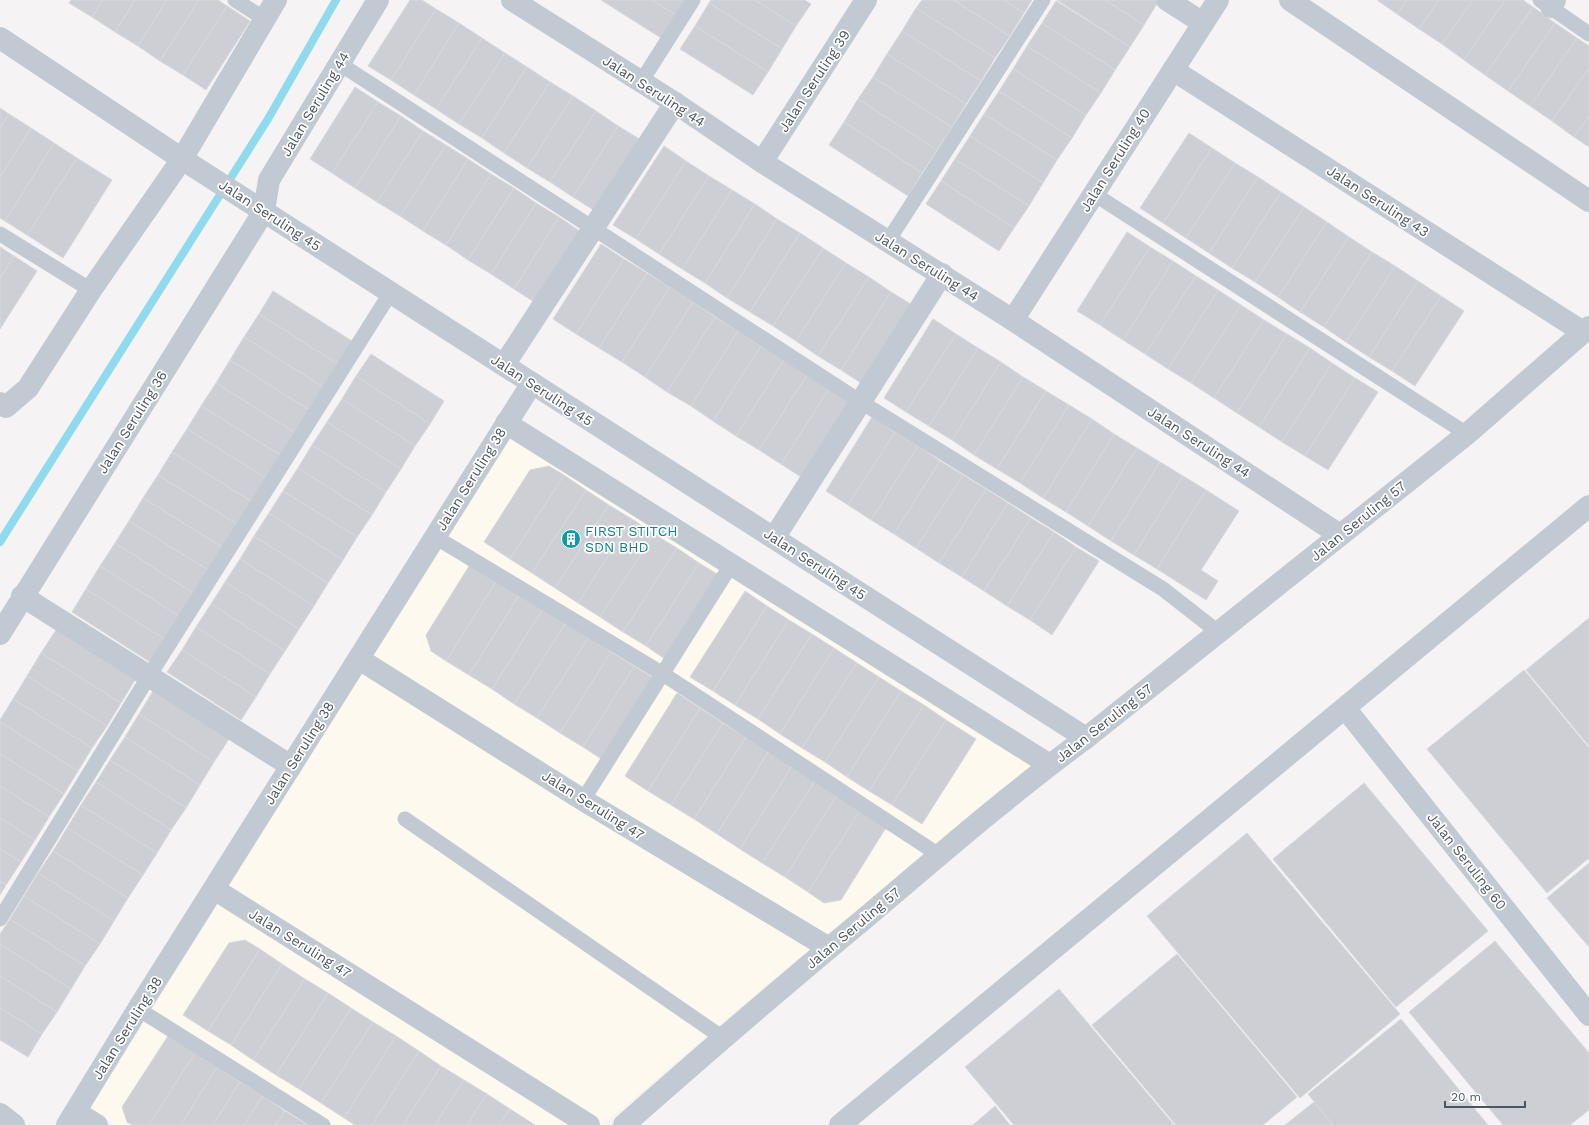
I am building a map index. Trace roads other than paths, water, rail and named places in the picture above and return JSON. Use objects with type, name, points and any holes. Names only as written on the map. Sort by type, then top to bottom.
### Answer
[{"type":"street","points":[[0,404],[6,407],[28,388],[90,290],[182,159],[276,0]]},
{"type":"street","name":"Jalan Seruling 44","points":[[255,206],[269,180],[378,0]]},
{"type":"street","name":"Jalan Seruling 39","points":[[762,162],[866,0]]},
{"type":"street","points":[[1167,0],[1203,23]]},
{"type":"street","name":"Jalan Seruling 40","points":[[1013,320],[1218,0]]},
{"type":"street","points":[[1290,0],[1589,201]]},
{"type":"street","name":"Jalan Seruling 44","points":[[520,2],[675,103],[762,162],[942,274],[1340,535]]},
{"type":"street","name":"Jalan Seruling 45","points":[[0,38],[182,159],[1086,738]]},
{"type":"street","name":"Jalan Seruling 43","points":[[1173,70],[1586,330]]},
{"type":"street","points":[[504,365],[675,103]]},
{"type":"street","name":"Jalan Seruling 36","points":[[0,634],[255,206]]},
{"type":"street","points":[[774,538],[942,274]]},
{"type":"street","name":"Jalan Seruling 57","points":[[624,1125],[722,1038],[939,855],[1467,434],[1586,330]]},
{"type":"street","name":"Jalan Seruling 38","points":[[72,1118],[138,1009],[532,383]]},
{"type":"street","points":[[506,423],[1050,765]]},
{"type":"street","points":[[840,1125],[1589,506]]},
{"type":"street","points":[[22,596],[291,766]]},
{"type":"street","name":"Jalan Seruling 47","points":[[359,659],[583,800],[828,948]]},
{"type":"street","name":"Jalan Seruling 60","points":[[1344,708],[1589,1015]]},
{"type":"street","name":"Jalan Seruling 47","points":[[214,889],[589,1125]]},
{"type":"street","points":[[0,1114],[14,1125]]},
{"type":"street","points":[[72,1118],[97,1125]]},
{"type":"lane","points":[[235,0],[265,19]]},
{"type":"lane","points":[[641,82],[693,0]]},
{"type":"lane","points":[[888,241],[1043,0]]},
{"type":"lane","points":[[1549,2],[1589,34]]},
{"type":"lane","points":[[340,64],[861,402],[1163,589],[1218,632]]},
{"type":"lane","points":[[1094,194],[1467,434]]},
{"type":"lane","points":[[0,234],[90,290]]},
{"type":"lane","points":[[0,919],[149,676],[391,292]]},
{"type":"lane","points":[[435,538],[663,674],[939,855]]},
{"type":"lane","points":[[583,800],[731,565]]},
{"type":"lane","points":[[404,819],[722,1038]]},
{"type":"lane","points":[[138,1009],[323,1125]]},
{"type":"waterway","points":[[0,542],[268,119],[336,0]]},
{"type":"place","name":"FIRST STITCH SDN BHD","points":[[571,539]]}]
